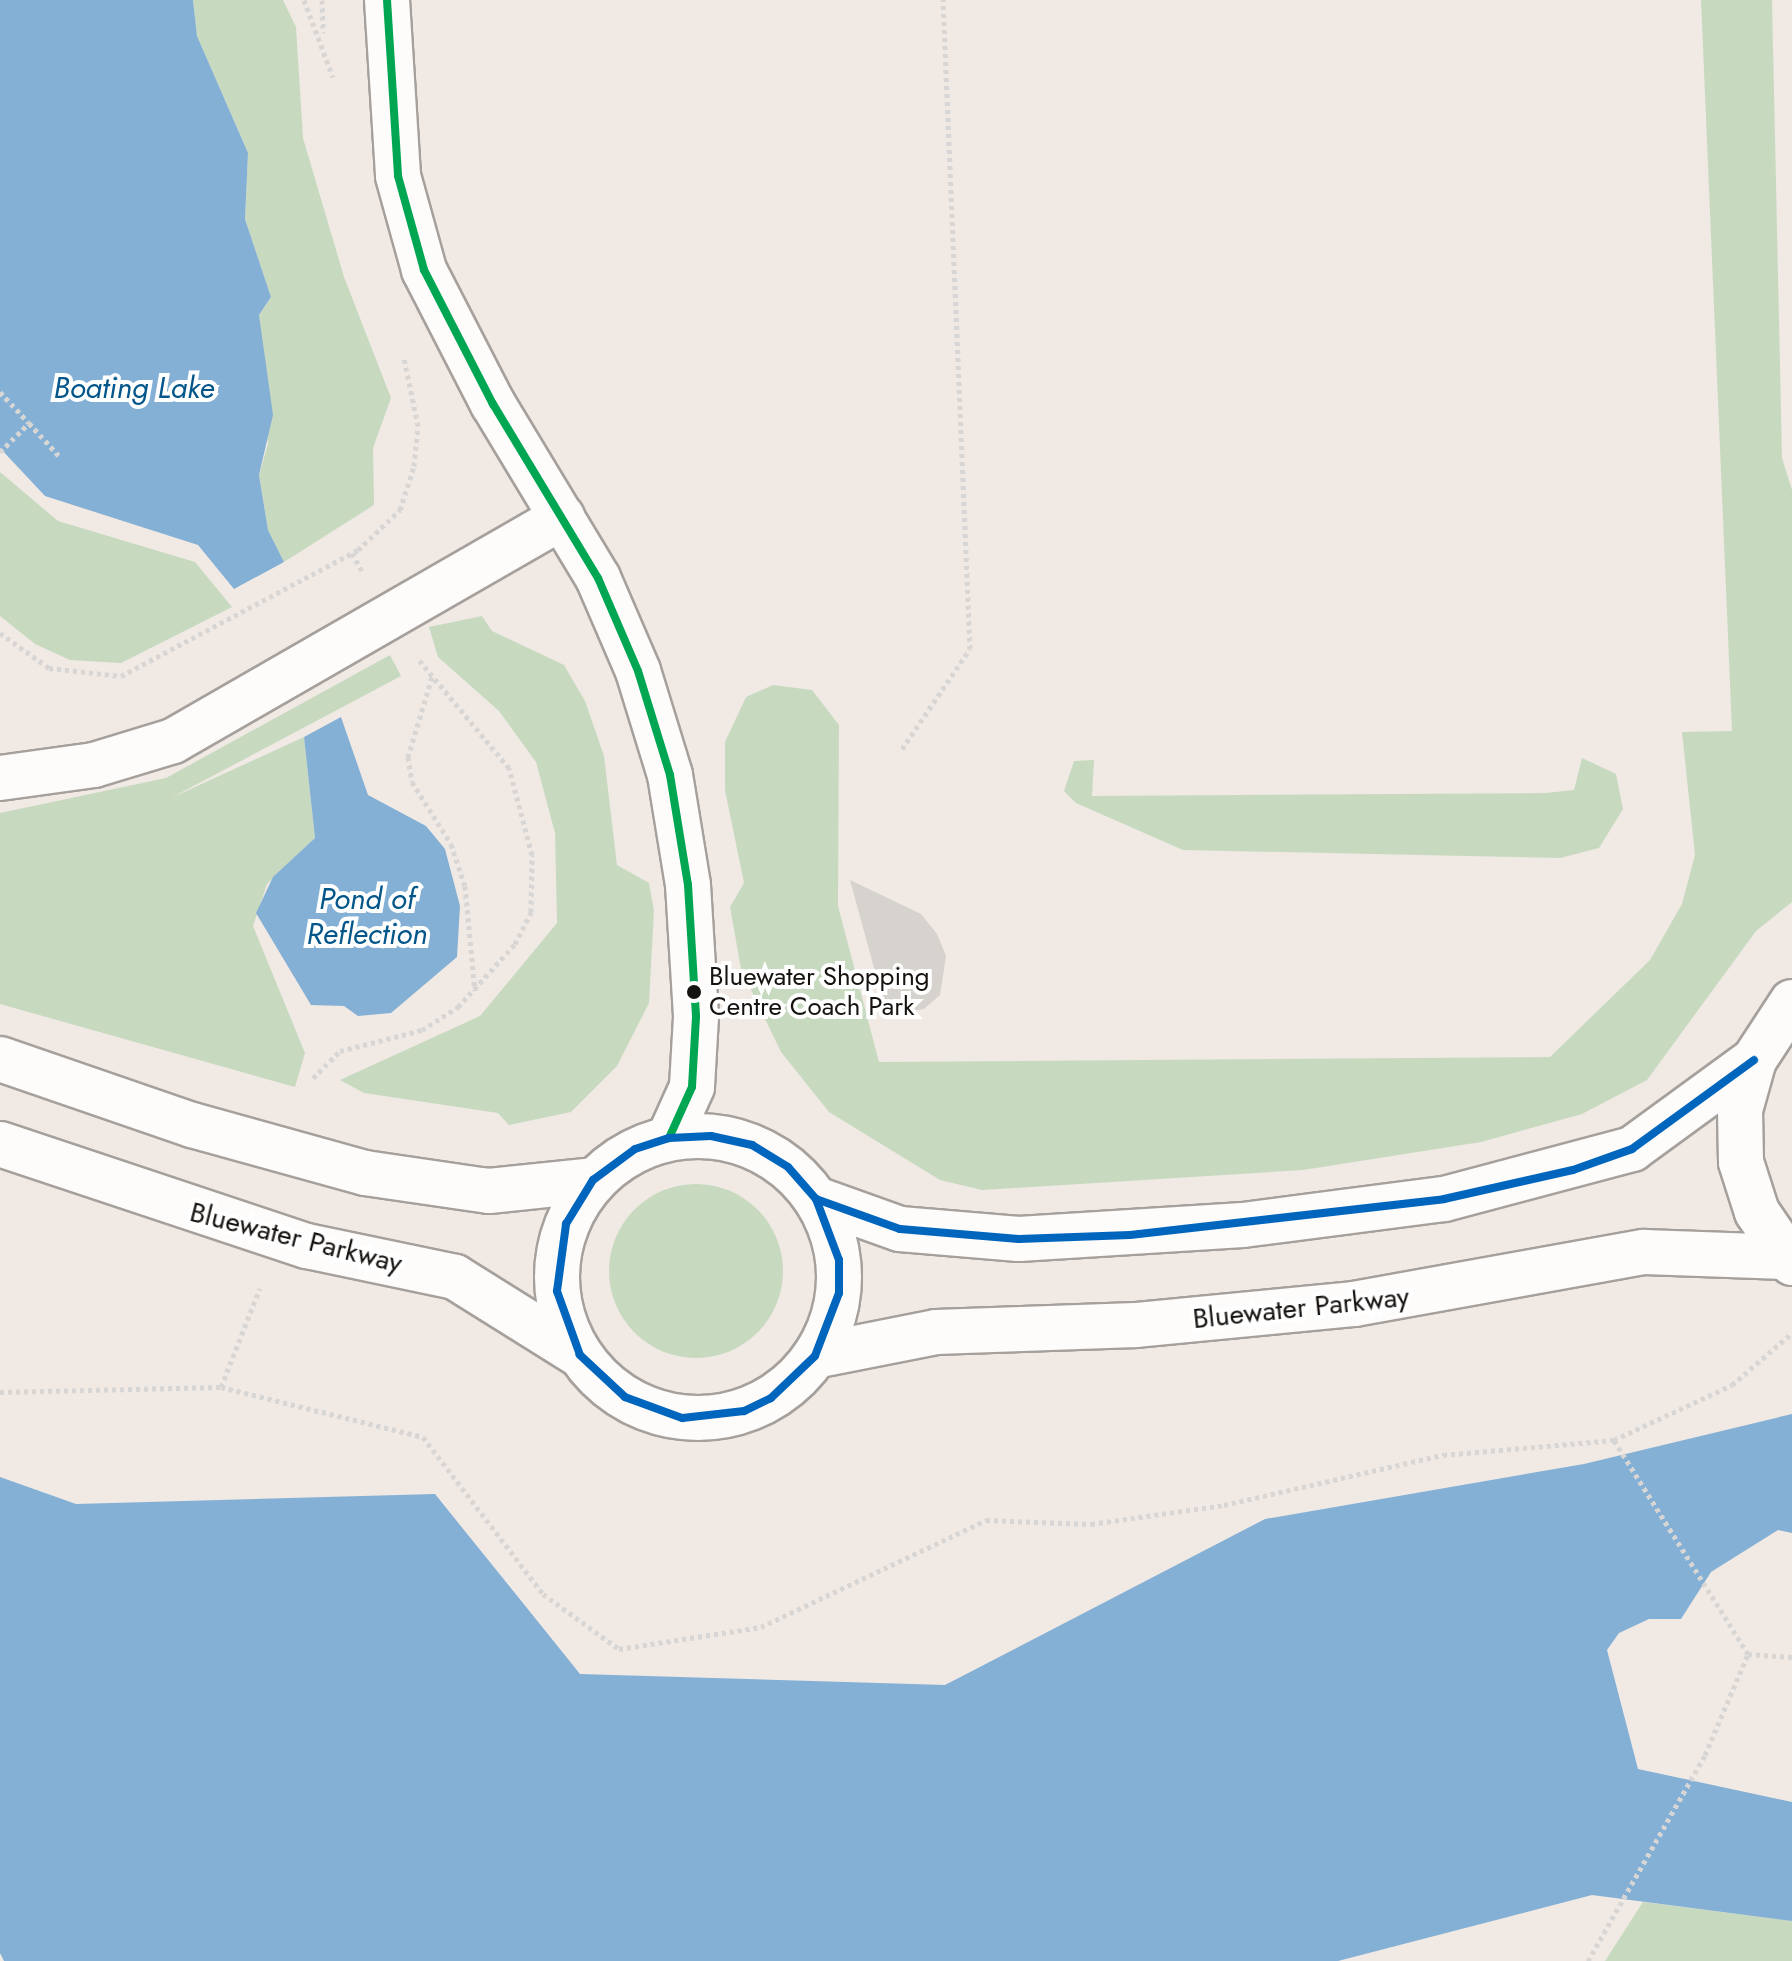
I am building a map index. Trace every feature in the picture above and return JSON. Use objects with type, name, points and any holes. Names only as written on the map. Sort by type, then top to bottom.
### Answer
[{"type":"street","points":[[387,0],[393,144],[414,243],[435,298],[562,517],[638,671],[681,834],[696,1017],[692,1087],[669,1138]]},
{"type":"street","points":[[0,778],[94,765],[173,741],[386,614],[562,517]]},
{"type":"street","points":[[1788,1260],[1757,1212],[1741,1162],[1740,1110],[1754,1060],[1792,1002]]},
{"type":"street","points":[[0,1059],[192,1125],[365,1173],[489,1191],[593,1180]]},
{"type":"street","points":[[816,1199],[900,1229],[1019,1239],[1243,1225],[1444,1199],[1632,1149],[1754,1060]]},
{"type":"street","points":[[711,1136],[752,1145],[788,1167],[816,1199],[839,1260],[831,1326],[815,1356],[771,1398],[744,1411],[682,1418],[625,1397],[580,1355],[564,1325],[558,1257],[566,1224],[593,1180],[635,1149],[669,1138],[711,1136]]},
{"type":"street","name":"Bluewater Parkway","points":[[2,1146],[307,1246],[455,1277],[580,1355]]},
{"type":"street","name":"Bluewater Parkway","points":[[815,1356],[936,1332],[1136,1325],[1354,1304],[1644,1252],[1788,1260]]},
{"type":"path","points":[[304,0],[324,38],[322,0]]},
{"type":"path","points":[[902,749],[970,649],[943,0]]},
{"type":"path","points":[[0,392],[59,456]]},
{"type":"path","points":[[0,452],[29,423]]},
{"type":"path","points":[[0,633],[49,668],[121,676],[352,553]]},
{"type":"path","points":[[313,1078],[340,1051],[422,1030],[475,992],[531,912],[532,855],[509,768],[483,729],[432,677],[386,614]]},
{"type":"path","points":[[432,677],[408,757],[412,782],[451,844],[465,886],[475,992]]},
{"type":"path","points":[[221,1387],[262,1285]]},
{"type":"path","points":[[0,1392],[221,1387],[423,1437],[543,1594],[619,1649],[761,1627],[986,1520],[1091,1524],[1224,1505],[1443,1455],[1614,1440],[1732,1385],[1792,1333]]},
{"type":"path","points":[[1614,1440],[1714,1606],[1748,1654]]},
{"type":"path","points":[[1748,1654],[1792,1657]]},
{"type":"path","points":[[1588,1961],[1612,1926],[1705,1755],[1748,1654]]},
{"type":"green space","points":[[193,0],[283,0],[296,27],[303,138],[344,277],[391,398],[373,448],[374,505],[284,562],[268,530],[259,475],[268,444],[259,315],[271,297],[245,219],[248,153],[197,36]]},
{"type":"green space","points":[[1701,0],[1772,0],[1782,458],[1792,490],[1792,902],[1756,931],[1647,1080],[1582,1114],[1481,1142],[1303,1170],[982,1190],[940,1180],[829,1112],[781,1052],[741,969],[730,907],[744,883],[725,790],[725,742],[746,697],[773,685],[812,690],[839,725],[838,906],[879,1062],[1550,1057],[1650,960],[1682,904],[1695,855],[1682,732],[1732,731]]},
{"type":"green space","points":[[0,472],[58,521],[195,562],[232,607],[121,663],[70,660],[35,644],[0,616]]},
{"type":"green space","points":[[482,616],[492,631],[564,665],[585,701],[604,756],[617,865],[649,883],[654,911],[649,1003],[617,1066],[571,1112],[509,1125],[498,1113],[364,1093],[340,1080],[480,1016],[557,923],[555,833],[536,762],[499,711],[438,657],[429,627]]},
{"type":"green space","points":[[390,655],[401,676],[171,798],[304,737],[315,838],[267,884],[253,926],[305,1053],[295,1087],[0,1004],[0,813],[166,778]]},
{"type":"green space","points":[[1582,758],[1616,774],[1623,809],[1599,848],[1560,858],[1183,850],[1076,803],[1064,791],[1074,761],[1094,760],[1092,796],[1546,793],[1574,790]]},
{"type":"green space","points":[[696,1184],[729,1191],[757,1210],[776,1238],[783,1271],[776,1304],[757,1332],[729,1351],[696,1358],[663,1351],[635,1332],[616,1304],[609,1271],[616,1238],[635,1210],[663,1191]]},
{"type":"green space","points":[[1643,1902],[1792,1921],[1792,1961],[1605,1961]]},
{"type":"water","name":"Boating Lake","points":[[0,0],[193,0],[197,36],[248,153],[245,219],[271,297],[259,315],[273,415],[259,475],[268,530],[284,562],[234,589],[198,545],[45,496],[0,448]]},
{"type":"water","name":"Pond of Reflection","points":[[341,717],[368,795],[426,826],[445,849],[460,906],[457,957],[391,1013],[358,1016],[344,1006],[311,1005],[256,913],[273,877],[315,838],[304,737]]},
{"type":"water","points":[[1792,1414],[1792,1533],[1778,1530],[1711,1572],[1681,1619],[1649,1619],[1619,1633],[1607,1650],[1638,1769],[1792,1802],[1792,1921],[1592,1895],[1338,1961],[4,1961],[0,1953],[0,1477],[76,1504],[435,1494],[580,1674],[945,1685],[1265,1519],[1584,1464]]},
{"type":"building","points":[[850,880],[921,914],[937,934],[946,956],[940,995],[924,1009],[887,1015]]},
{"type":"transit line","points":[[387,0],[398,176],[424,270],[493,404],[598,578],[638,671],[670,775],[688,885],[696,1017],[692,1087],[669,1138]]},
{"type":"transit line","points":[[816,1199],[839,1260],[839,1293],[815,1356],[771,1398],[744,1411],[682,1418],[625,1397],[580,1355],[557,1291],[566,1224],[593,1180],[635,1149],[669,1138],[711,1136],[752,1145],[788,1167],[816,1199],[900,1229],[1019,1239],[1130,1235],[1444,1199],[1573,1170],[1632,1149],[1754,1060]]},
{"type":"place","name":"Bluewater Shopping Centre Coach Park","points":[[694,992]]}]
